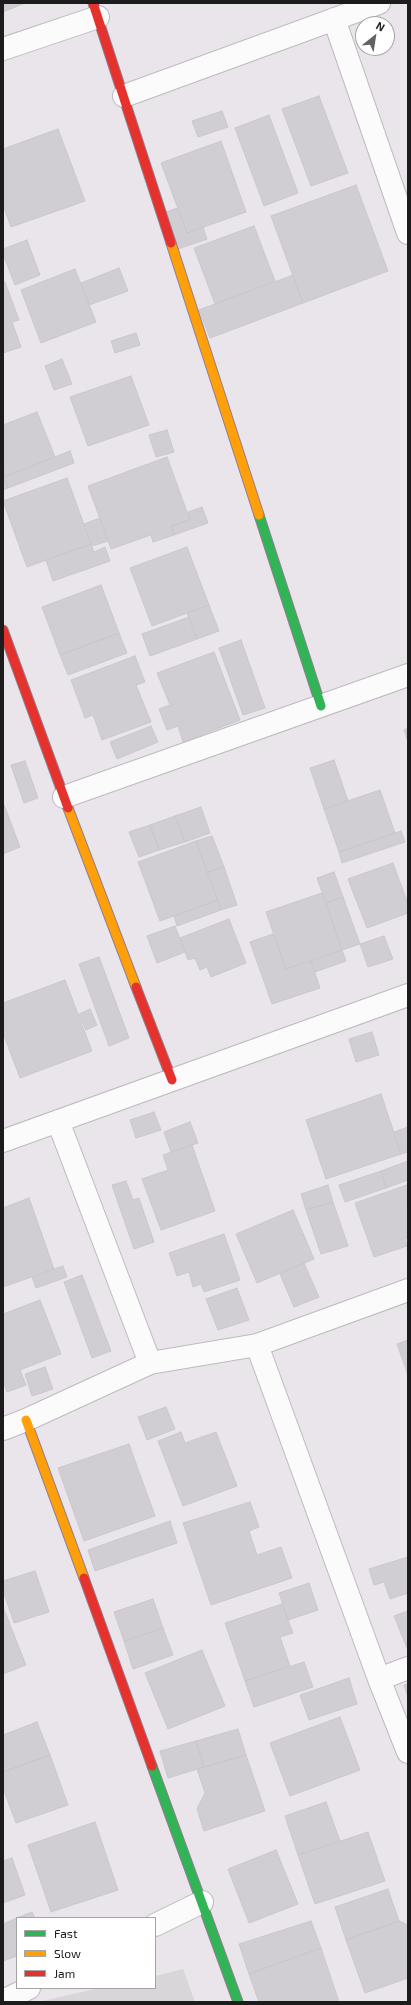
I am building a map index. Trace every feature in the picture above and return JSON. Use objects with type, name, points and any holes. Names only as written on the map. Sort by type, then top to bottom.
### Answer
[{"type":"street","points":[[124,96],[379,3]]},
{"type":"street","points":[[3,49],[95,10],[321,706]]},
{"type":"street","points":[[334,19],[408,233]]},
{"type":"street","points":[[3,630],[64,797],[172,1080]]},
{"type":"street","points":[[64,797],[408,675]]},
{"type":"street","points":[[3,1141],[408,995]]},
{"type":"street","points":[[58,1121],[150,1363]]},
{"type":"street","points":[[3,1429],[26,1420],[150,1363],[257,1345],[408,1290]]},
{"type":"street","points":[[257,1345],[379,1679],[408,1752]]},
{"type":"street","points":[[26,1420],[238,2002]]},
{"type":"street","points":[[379,1679],[408,1668]]},
{"type":"street","points":[[156,1925],[202,1902]]},
{"type":"street","points":[[3,2001],[27,1989]]},
{"type":"shaded area","points":[[183,1969],[195,2002],[38,2002],[96,1989],[156,1989],[156,1976]]},
{"type":"building","points":[[3,3],[25,3],[3,12]]},
{"type":"building","points":[[319,96],[348,173],[311,186],[282,109]]},
{"type":"building","points":[[222,111],[228,127],[198,137],[192,121]]},
{"type":"building","points":[[269,115],[298,193],[264,206],[235,128]]},
{"type":"building","points":[[58,129],[85,201],[11,227],[3,205],[3,149]]},
{"type":"building","points":[[221,141],[246,212],[187,233],[161,163]]},
{"type":"building","points":[[356,185],[388,271],[303,303],[271,216]]},
{"type":"building","points":[[178,208],[187,233],[203,227],[207,239],[175,250],[162,213]]},
{"type":"building","points":[[254,226],[275,281],[215,304],[194,248]]},
{"type":"building","points":[[27,240],[40,275],[15,285],[3,254],[3,249]]},
{"type":"building","points":[[119,268],[128,291],[89,305],[81,283]]},
{"type":"building","points":[[75,269],[96,322],[41,343],[21,290]]},
{"type":"building","points":[[293,275],[303,303],[210,338],[199,310]]},
{"type":"building","points":[[5,282],[19,320],[12,322],[21,347],[3,353],[3,283]]},
{"type":"building","points":[[136,333],[140,345],[115,353],[111,341]]},
{"type":"building","points":[[62,359],[72,384],[54,390],[45,366]]},
{"type":"building","points":[[131,376],[149,425],[88,446],[70,397]]},
{"type":"building","points":[[37,412],[55,457],[4,477],[3,425]]},
{"type":"building","points":[[167,430],[174,452],[156,457],[149,435]]},
{"type":"building","points":[[70,451],[74,463],[8,488],[4,477]]},
{"type":"building","points":[[167,457],[190,520],[171,526],[174,535],[153,542],[151,535],[111,549],[88,486]]},
{"type":"building","points":[[3,474],[8,488],[3,490]]},
{"type":"building","points":[[67,478],[91,544],[27,567],[3,501]]},
{"type":"building","points":[[202,507],[208,523],[174,535],[171,526],[190,520],[188,512]]},
{"type":"building","points":[[100,518],[108,541],[92,546],[84,524]]},
{"type":"building","points":[[91,544],[94,552],[105,547],[110,561],[53,581],[46,560]]},
{"type":"building","points":[[187,547],[209,605],[152,626],[130,568]]},
{"type":"building","points":[[101,585],[119,633],[60,655],[42,607]]},
{"type":"building","points":[[209,605],[219,631],[197,639],[187,613]]},
{"type":"building","points":[[189,617],[197,639],[150,656],[142,634]]},
{"type":"building","points":[[119,633],[127,653],[68,675],[60,655]]},
{"type":"building","points":[[241,640],[265,708],[243,715],[219,648]]},
{"type":"building","points":[[214,652],[240,720],[183,742],[178,726],[167,730],[159,709],[170,705],[157,673]]},
{"type":"building","points":[[135,656],[145,682],[136,685],[151,722],[102,740],[93,715],[85,718],[71,680]]},
{"type":"building","points":[[151,726],[158,742],[117,759],[110,742]]},
{"type":"building","points":[[408,728],[408,742],[404,730]]},
{"type":"building","points":[[334,760],[348,801],[324,809],[310,768]]},
{"type":"building","points":[[25,761],[38,798],[24,803],[11,765]]},
{"type":"building","points":[[380,790],[395,833],[339,852],[324,809]]},
{"type":"building","points":[[3,802],[20,847],[3,854]]},
{"type":"building","points":[[201,807],[210,833],[185,842],[175,816]]},
{"type":"building","points":[[175,816],[185,842],[159,850],[150,825]]},
{"type":"building","points":[[150,825],[159,850],[139,857],[129,832]]},
{"type":"building","points":[[401,831],[405,842],[342,863],[339,852]]},
{"type":"building","points":[[212,836],[224,867],[207,872],[196,841]]},
{"type":"building","points":[[196,841],[218,900],[160,921],[138,862]]},
{"type":"building","points":[[393,863],[408,904],[408,913],[367,928],[348,879]]},
{"type":"building","points":[[224,867],[237,905],[221,910],[207,872]]},
{"type":"building","points":[[334,872],[343,897],[326,903],[317,878]]},
{"type":"building","points":[[322,893],[342,950],[286,969],[266,912]]},
{"type":"building","points":[[343,897],[360,944],[342,950],[326,903]]},
{"type":"building","points":[[218,900],[221,910],[177,926],[174,916]]},
{"type":"building","points":[[229,919],[246,963],[211,977],[207,967],[200,970],[195,958],[188,960],[180,938]]},
{"type":"building","points":[[175,926],[185,952],[157,963],[147,936]]},
{"type":"building","points":[[273,934],[286,969],[311,961],[320,988],[272,1004],[250,942]]},
{"type":"building","points":[[384,936],[393,959],[368,967],[360,944]]},
{"type":"building","points":[[342,950],[346,961],[315,972],[311,961]]},
{"type":"building","points":[[99,957],[129,1038],[109,1046],[79,964]]},
{"type":"building","points":[[65,980],[92,1051],[20,1078],[3,1033],[3,1003]]},
{"type":"building","points":[[90,1009],[97,1025],[86,1030],[79,1014]]},
{"type":"building","points":[[372,1032],[379,1055],[356,1062],[349,1039]]},
{"type":"building","points":[[381,1094],[401,1154],[326,1179],[306,1120]]},
{"type":"building","points":[[154,1112],[161,1130],[136,1138],[130,1120]]},
{"type":"building","points":[[190,1122],[198,1143],[171,1152],[164,1132]]},
{"type":"building","points":[[408,1127],[408,1152],[401,1154],[394,1132]]},
{"type":"building","points":[[192,1145],[215,1211],[161,1230],[142,1179],[168,1170],[163,1155]]},
{"type":"building","points":[[408,1161],[408,1180],[386,1188],[381,1171]]},
{"type":"building","points":[[381,1171],[386,1188],[345,1202],[339,1185]]},
{"type":"building","points":[[126,1181],[133,1200],[139,1198],[154,1242],[134,1249],[112,1185]]},
{"type":"building","points":[[328,1185],[333,1202],[306,1210],[301,1194]]},
{"type":"building","points":[[407,1185],[408,1238],[405,1239],[407,1246],[374,1257],[355,1203]]},
{"type":"building","points":[[29,1198],[54,1269],[3,1287],[3,1208]]},
{"type":"building","points":[[333,1202],[348,1246],[321,1254],[306,1210]]},
{"type":"building","points":[[293,1210],[314,1259],[257,1283],[236,1234]]},
{"type":"building","points":[[224,1234],[240,1280],[204,1292],[201,1284],[193,1287],[189,1272],[177,1276],[169,1253]]},
{"type":"building","points":[[304,1263],[319,1297],[294,1307],[280,1274]]},
{"type":"building","points":[[63,1266],[67,1277],[36,1288],[32,1277]]},
{"type":"building","points":[[82,1275],[111,1351],[92,1358],[64,1282]]},
{"type":"building","points":[[237,1288],[249,1320],[218,1330],[206,1299]]},
{"type":"building","points":[[40,1300],[61,1354],[20,1370],[26,1385],[7,1392],[3,1381],[3,1314]]},
{"type":"building","points":[[408,1340],[408,1375],[397,1344]]},
{"type":"building","points":[[45,1367],[53,1389],[32,1396],[25,1374]]},
{"type":"building","points":[[166,1407],[175,1429],[147,1440],[138,1417]]},
{"type":"building","points":[[181,1432],[185,1443],[216,1432],[237,1486],[183,1506],[158,1441]]},
{"type":"building","points":[[129,1444],[155,1516],[84,1541],[58,1468]]},
{"type":"building","points":[[250,1502],[259,1527],[249,1531],[257,1555],[281,1547],[292,1578],[211,1605],[183,1523]]},
{"type":"building","points":[[170,1521],[177,1543],[95,1571],[88,1550]]},
{"type":"building","points":[[408,1557],[408,1593],[390,1599],[384,1582],[374,1585],[369,1569]]},
{"type":"building","points":[[35,1571],[49,1612],[14,1623],[3,1590],[3,1581]]},
{"type":"building","points":[[309,1583],[318,1610],[288,1620],[279,1593]]},
{"type":"building","points":[[153,1599],[163,1628],[124,1641],[114,1612]]},
{"type":"building","points":[[282,1604],[293,1633],[280,1637],[290,1666],[245,1681],[225,1623]]},
{"type":"building","points":[[3,1607],[26,1665],[3,1674]]},
{"type":"building","points":[[408,1611],[408,1647],[407,1648],[394,1616]]},
{"type":"building","points":[[163,1628],[173,1655],[133,1669],[124,1641]]},
{"type":"building","points":[[202,1650],[225,1706],[168,1729],[145,1673]]},
{"type":"building","points":[[304,1662],[313,1687],[254,1707],[245,1681]]},
{"type":"building","points":[[349,1678],[357,1704],[309,1720],[300,1695]]},
{"type":"building","points":[[408,1684],[408,1697],[404,1685]]},
{"type":"building","points":[[340,1717],[360,1770],[290,1796],[270,1743]]},
{"type":"building","points":[[37,1722],[50,1755],[3,1772],[3,1735]]},
{"type":"building","points":[[238,1729],[246,1755],[204,1767],[196,1741]]},
{"type":"building","points":[[196,1741],[204,1767],[168,1778],[160,1751]]},
{"type":"building","points":[[50,1755],[68,1805],[16,1823],[3,1788],[3,1772]]},
{"type":"building","points":[[246,1755],[265,1811],[204,1831],[197,1809],[205,1793],[197,1769]]},
{"type":"building","points":[[326,1802],[340,1841],[298,1855],[285,1816]]},
{"type":"building","points":[[95,1822],[118,1890],[51,1912],[28,1845]]},
{"type":"building","points":[[368,1832],[385,1881],[315,1904],[298,1855]]},
{"type":"building","points":[[276,1850],[298,1904],[249,1923],[228,1869]]},
{"type":"building","points":[[12,1858],[25,1895],[3,1903],[3,1861]]},
{"type":"building","points":[[388,1889],[399,1921],[346,1940],[335,1907]]},
{"type":"building","points":[[32,1912],[34,1917],[20,1917]]},
{"type":"building","points":[[16,1918],[16,1956],[3,1961],[3,1924]]},
{"type":"building","points":[[311,1921],[321,1948],[249,1974],[239,1944]]},
{"type":"building","points":[[399,1921],[408,1925],[408,1978],[365,1993],[346,1940]]},
{"type":"building","points":[[321,1948],[339,2002],[259,2002],[249,1974]]},
{"type":"traffic: fast","points":[[259,515],[321,706]]},
{"type":"traffic: fast","points":[[152,1766],[238,2002]]},
{"type":"traffic: slow","points":[[171,243],[259,515]]},
{"type":"traffic: slow","points":[[68,808],[136,987]]},
{"type":"traffic: slow","points":[[26,1420],[84,1578]]},
{"type":"traffic: jam","points":[[93,3],[171,243]]},
{"type":"traffic: jam","points":[[3,630],[68,808]]},
{"type":"traffic: jam","points":[[136,987],[172,1080]]},
{"type":"traffic: jam","points":[[84,1578],[152,1766]]}]
